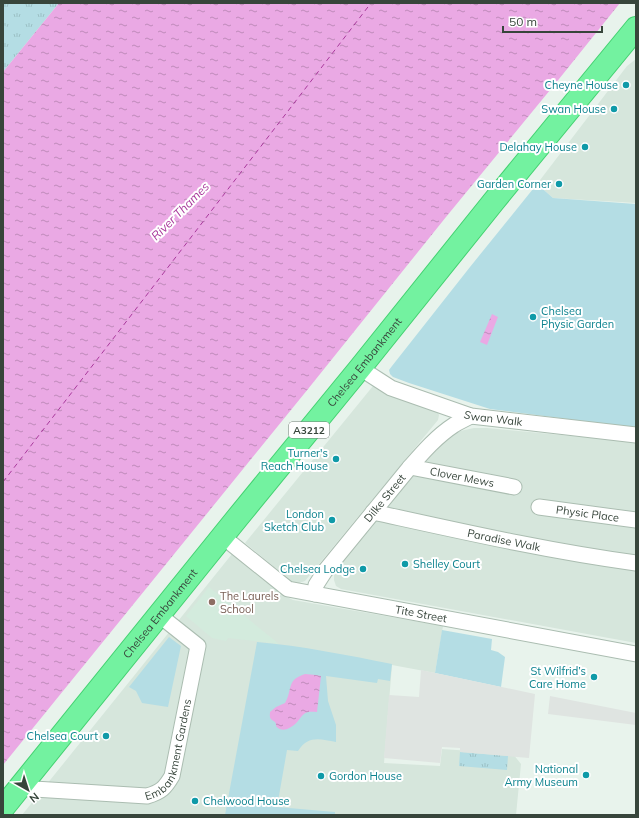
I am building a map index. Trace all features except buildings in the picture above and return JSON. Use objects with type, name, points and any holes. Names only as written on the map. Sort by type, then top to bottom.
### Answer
[{"type":"highway","name":"Chelsea Embankment","points":[[3,808],[222,536],[636,28]]},
{"type":"street","name":"Swan Walk","points":[[360,368],[391,388],[471,416],[636,435]]},
{"type":"street","name":"Dilke Street","points":[[315,594],[316,585],[322,576],[424,451],[454,425],[471,416]]},
{"type":"street","name":"Clover Mews","points":[[410,467],[514,487]]},
{"type":"street","name":"Physic Place","points":[[539,507],[636,520]]},
{"type":"street","name":"Paradise Walk","points":[[373,512],[538,547],[636,563]]},
{"type":"street","name":"Tite Street","points":[[222,536],[288,589],[636,654]]},
{"type":"street","name":"Embankment Gardens","points":[[18,788],[147,796],[156,794],[165,787],[172,776],[198,646],[159,615]]},
{"type":"shaded area","points":[[636,59],[636,203],[553,198],[537,184],[627,66]]},
{"type":"shaded area","points":[[373,386],[385,394],[436,409],[439,415],[438,420],[305,581],[294,583],[245,543]]},
{"type":"shaded area","points":[[474,428],[636,442],[636,643],[341,589],[336,586],[334,573],[430,452],[460,431]]},
{"type":"shaded area","points":[[232,554],[285,596],[293,600],[443,626],[435,673],[392,665],[384,763],[440,766],[442,749],[513,754],[521,764],[516,815],[22,815]]},
{"type":"shaded area","name":"The Laurels School","points":[[209,587],[279,644],[228,638],[226,641],[212,638],[186,616]]},
{"type":"shaded area","points":[[421,670],[535,694],[529,758],[460,752],[460,748],[442,747],[440,763],[384,758],[389,695],[419,697]]},
{"type":"shaded area","points":[[550,696],[636,713],[636,725],[548,714]]},
{"type":"green space","points":[[3,3],[59,3],[3,72]]},
{"type":"green space","points":[[3,25],[12,29],[3,42]]},
{"type":"green space","name":"Chelsea Physic Garden","points":[[537,184],[553,198],[636,204],[636,428],[490,409],[409,383],[393,377],[390,374],[389,370],[392,366]]},
{"type":"green space","points":[[442,630],[492,639],[491,650],[498,652],[505,657],[501,687],[435,673]]},
{"type":"green space","points":[[169,637],[181,646],[168,707],[142,703],[136,691],[129,687]]},
{"type":"green space","points":[[257,642],[308,648],[392,664],[390,681],[378,679],[377,683],[326,676],[328,701],[336,725],[336,742],[315,739],[306,742],[298,751],[287,750],[277,807],[335,812],[335,815],[225,815]]},
{"type":"green space","points":[[460,752],[508,756],[507,770],[459,766]]},
{"type":"water","name":"River Thames","points":[[59,3],[620,3],[3,765],[3,72]]},
{"type":"water","points":[[492,314],[498,317],[487,345],[480,342]]},
{"type":"water","points":[[305,674],[321,676],[317,712],[306,713],[291,727],[283,730],[280,729],[270,718],[270,712],[276,707],[285,703],[292,682],[299,676]]},
{"type":"ferry route","points":[[3,482],[371,3]]},
{"type":"place","name":"Cheyne House","points":[[626,85]]},
{"type":"place","name":"Swan House","points":[[614,109]]},
{"type":"place","name":"Delahay House","points":[[585,147]]},
{"type":"place","name":"Garden Corner","points":[[559,184]]},
{"type":"place","name":"Chelsea Physic Garden","points":[[533,317]]},
{"type":"place","name":"Turner's Reach House","points":[[336,459]]},
{"type":"place","name":"London Sketch Club","points":[[332,520]]},
{"type":"place","name":"Shelley Court","points":[[405,564]]},
{"type":"place","name":"Chelsea Lodge","points":[[363,569]]},
{"type":"place","name":"The Laurels School","points":[[212,602]]},
{"type":"place","name":"St Wilfrid’s Care Home","points":[[594,677]]},
{"type":"place","name":"Chelsea Court","points":[[106,736]]},
{"type":"place","name":"National Army Museum","points":[[586,775]]},
{"type":"place","name":"Gordon House","points":[[321,776]]},
{"type":"place","name":"Chelwood House","points":[[195,801]]}]
